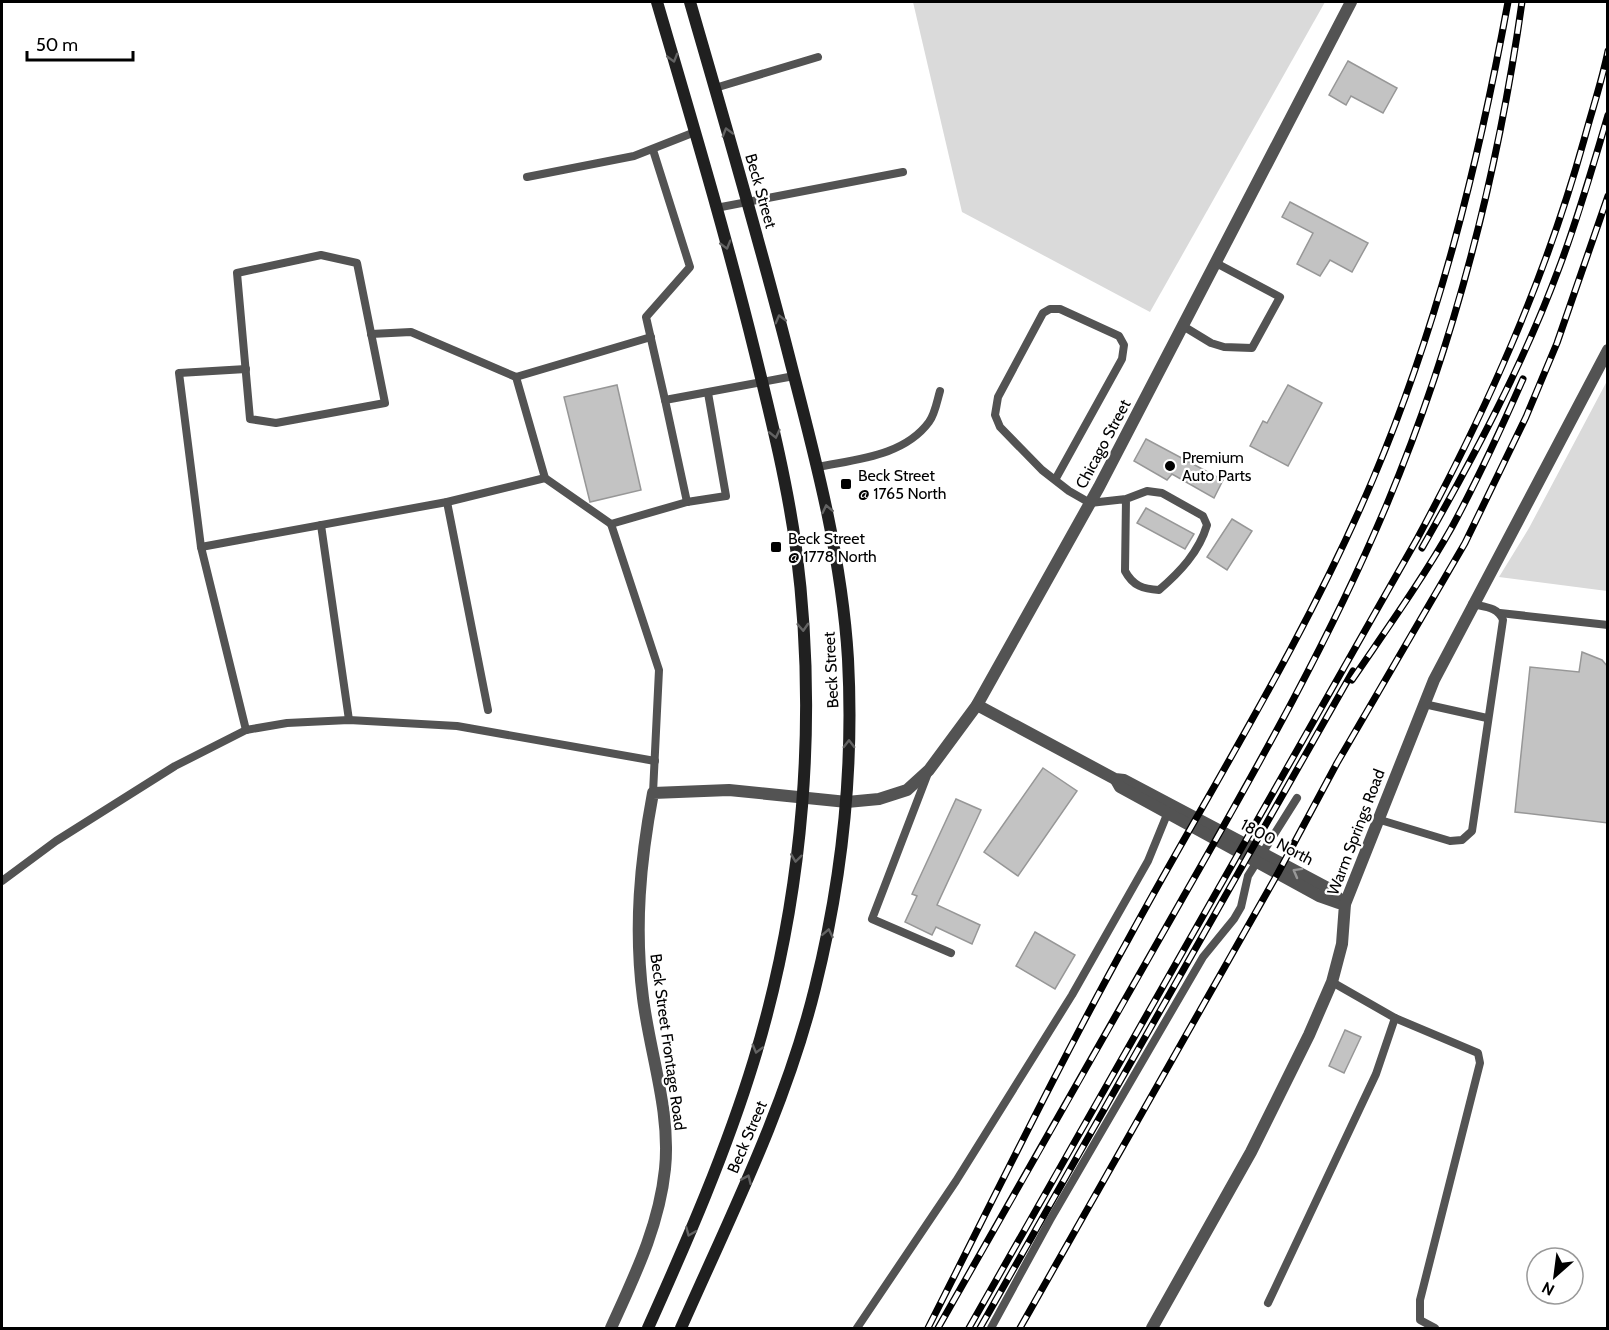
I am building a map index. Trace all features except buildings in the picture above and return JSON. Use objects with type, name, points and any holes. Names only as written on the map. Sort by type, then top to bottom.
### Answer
[{"type":"main road","name":"Beck Street","points":[[648,1329],[712,1179],[755,1058],[781,954],[797,850],[802,800],[805,692],[799,581],[788,496],[762,382],[716,208],[657,2]]},
{"type":"main road","name":"Beck Street","points":[[681,1329],[756,1160],[799,1046],[815,990],[836,894],[847,802],[850,706],[848,656],[838,564],[818,466],[747,200],[690,2]]},
{"type":"street","name":"Chicago Street","points":[[802,800],[847,802],[879,799],[907,790],[929,770],[977,705],[1090,503],[1351,2]]},
{"type":"street","name":"Warm Springs Road","points":[[1152,1329],[1251,1152],[1309,1035],[1332,982],[1342,944],[1345,904],[1424,704],[1472,604],[1608,350]]},
{"type":"street","name":"1800 North","points":[[977,705],[1116,779],[1124,780],[1260,857],[1319,896],[1345,904]]},
{"type":"street","name":"1800 North","points":[[1116,779],[1120,787],[1260,857]]},
{"type":"street","points":[[653,793],[729,790],[802,800]]},
{"type":"street","name":"Beck Street Frontage Road","points":[[611,1329],[650,1238],[661,1198],[666,1167],[661,1100],[643,1001],[638,933],[642,855],[653,793]]},
{"type":"lane","points":[[715,88],[818,57]]},
{"type":"lane","points":[[527,177],[600,164],[652,150],[695,132]]},
{"type":"lane","points":[[652,150],[690,267],[646,317],[687,502]]},
{"type":"lane","points":[[716,208],[747,200],[903,172]]},
{"type":"lane","points":[[321,255],[357,263],[385,402],[276,423],[250,419],[246,369],[237,273],[321,255]]},
{"type":"lane","points":[[1183,326],[1224,347],[1252,348],[1280,297],[1216,263]]},
{"type":"lane","points":[[1055,480],[1122,359],[1124,345],[1119,336],[1060,309],[1050,309],[1043,314],[998,397],[995,415],[999,427],[1055,480],[1090,503],[1126,499],[1147,491],[1162,493],[1203,516],[1207,525],[1201,543],[1174,578],[1159,590],[1144,590],[1130,581],[1125,571],[1126,499]]},
{"type":"lane","points":[[371,334],[411,332],[516,377],[651,337]]},
{"type":"lane","points":[[246,369],[179,373],[201,547],[246,730]]},
{"type":"lane","points":[[665,400],[794,376]]},
{"type":"lane","points":[[516,377],[545,478],[611,524],[659,670],[653,793]]},
{"type":"lane","points":[[818,466],[872,456],[910,442],[931,420],[940,391]]},
{"type":"lane","points":[[611,524],[687,502],[726,496],[708,393]]},
{"type":"lane","points":[[201,547],[447,502],[545,478]]},
{"type":"lane","points":[[447,502],[488,710]]},
{"type":"lane","points":[[321,525],[349,720]]},
{"type":"lane","points":[[1472,604],[1500,613],[1608,625]]},
{"type":"lane","points":[[1377,819],[1441,839],[1462,840],[1472,831],[1503,620],[1500,613]]},
{"type":"lane","points":[[1424,704],[1466,716],[1487,718]]},
{"type":"lane","points":[[2,881],[56,841],[175,765],[246,730],[287,723],[349,720],[458,726],[655,760]]},
{"type":"lane","points":[[929,770],[872,919],[951,953]]},
{"type":"lane","points":[[991,1329],[1203,957],[1234,920],[1241,907],[1248,876],[1297,798]]},
{"type":"lane","points":[[857,1329],[956,1181],[1072,995],[1148,861],[1168,813]]},
{"type":"lane","points":[[1332,982],[1395,1018],[1478,1053],[1480,1063],[1420,1300],[1420,1320],[1435,1329]]},
{"type":"lane","points":[[1268,1303],[1376,1074],[1395,1018]]},
{"type":"shaded area","points":[[913,2],[1325,2],[1150,312],[962,212]]},
{"type":"shaded area","points":[[1607,381],[1607,591],[1499,577],[1529,528]]},
{"type":"railway","points":[[928,1328],[1103,986],[1257,712],[1318,597],[1373,479],[1417,363],[1454,244],[1483,124],[1508,2]]},
{"type":"railway","points":[[938,1328],[1263,755],[1316,656],[1365,555],[1411,444],[1453,320],[1471,257],[1500,130],[1522,2]]},
{"type":"railway","points":[[969,1328],[1417,539],[1467,442],[1512,344],[1551,243],[1584,140],[1608,51]]},
{"type":"railway","points":[[1422,548],[1478,445],[1530,340],[1566,249],[1608,115]]},
{"type":"railway","points":[[1020,1328],[1278,873],[1337,763],[1465,543],[1526,417],[1557,343],[1608,196]]},
{"type":"railway","points":[[1352,680],[1416,586],[1452,527],[1523,379]]},
{"type":"railway","points":[[980,1328],[1353,671]]},
{"type":"place","name":"Premium Auto Parts","points":[[1170,466]]},
{"type":"place","name":"Beck Street @ 1765 North","points":[[846,484]]},
{"type":"place","name":"Beck Street @ 1778 North","points":[[776,547]]}]
